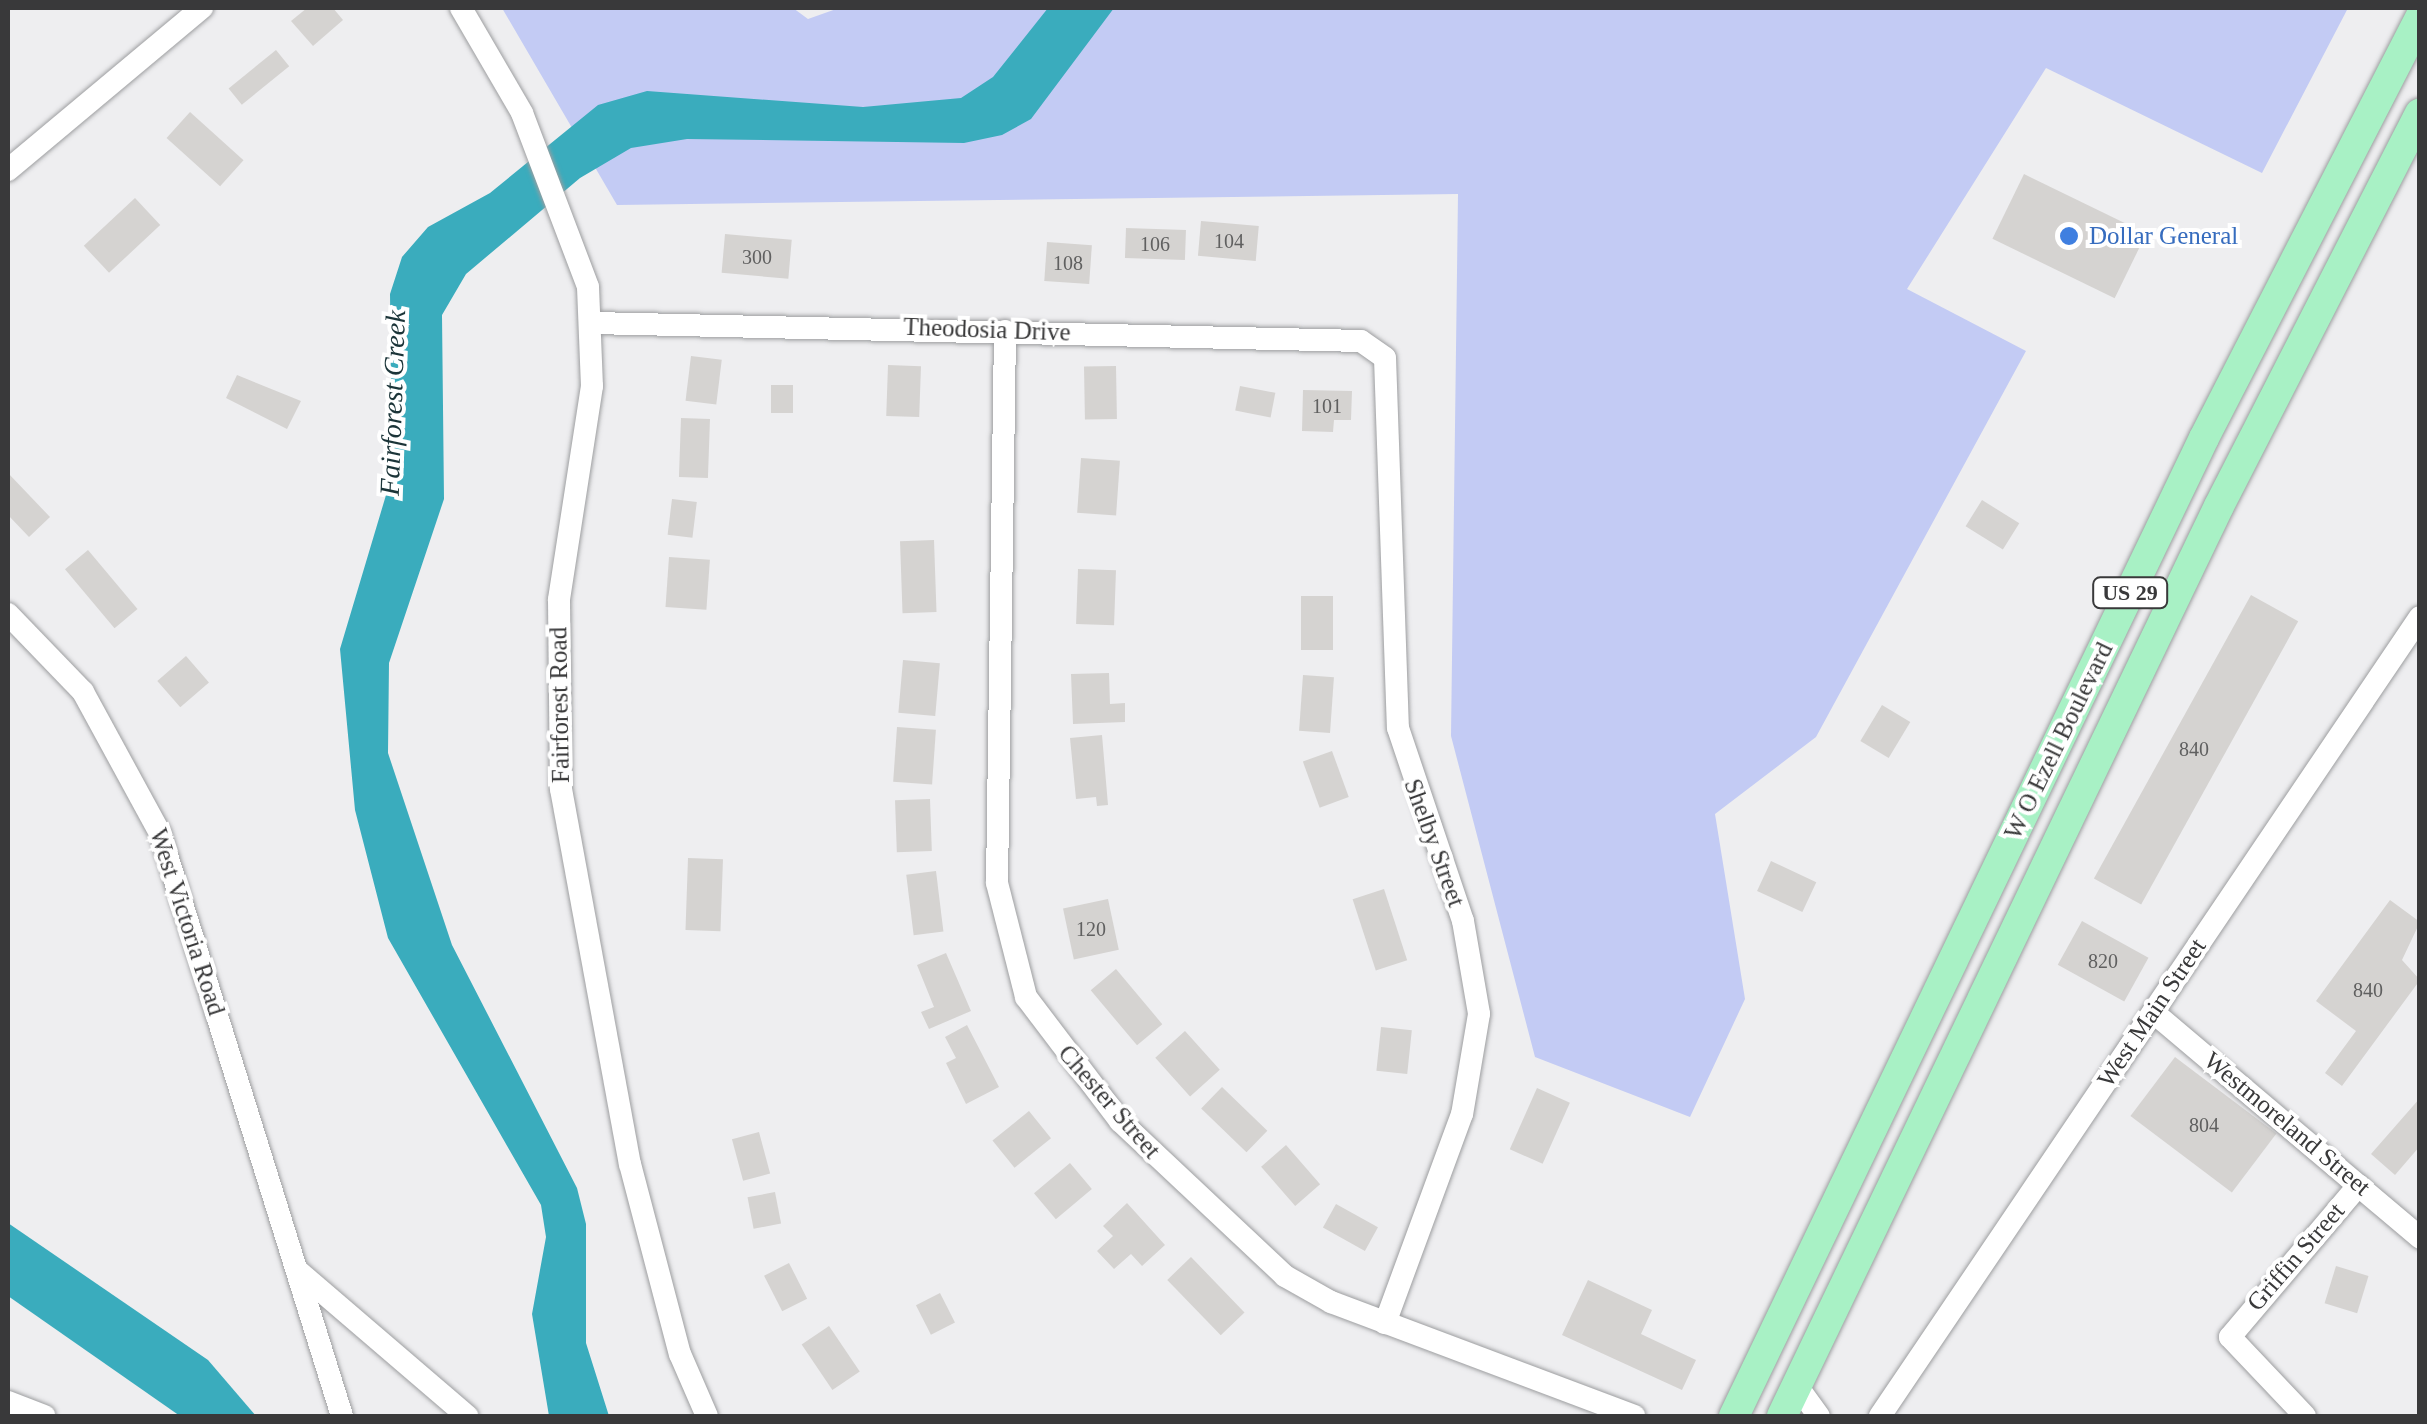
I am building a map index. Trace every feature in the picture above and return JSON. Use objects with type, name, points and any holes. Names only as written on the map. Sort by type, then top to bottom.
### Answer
[{"type":"main road","name":"W O Ezell Boulevard","points":[[1734,1416],[2159,532],[2420,17]]},
{"type":"main road","name":"W O Ezell Boulevard","points":[[1782,1416],[2199,550],[2420,113]]},
{"type":"main road","points":[[2291,266],[2331,287]]},
{"type":"main road","points":[[2159,532],[2199,550]]},
{"type":"main road","points":[[1973,920],[2012,942]]},
{"type":"main road","points":[[1851,1175],[1890,1195]]},
{"type":"street","points":[[8,170],[202,8]]},
{"type":"street","name":"Fairforest Road","points":[[460,8],[535,145],[564,215],[593,322],[592,386],[562,557],[561,789],[630,1164],[680,1354],[707,1416]]},
{"type":"street","name":"Theodosia Drive","points":[[593,322],[1361,341],[1378,349]]},
{"type":"street","name":"Chester Street","points":[[1004,331],[997,883],[1011,960],[1081,1078],[1208,1209],[1284,1276],[1384,1323],[1634,1416]]},
{"type":"street","name":"Shelby Street","points":[[1378,349],[1389,369],[1398,728],[1463,922],[1478,1014],[1466,1102],[1384,1323]]},
{"type":"street","name":"West Victoria Road","points":[[8,614],[83,692],[160,833],[342,1416]]},
{"type":"street","name":"West Main Street","points":[[1878,1414],[2420,618]]},
{"type":"street","name":"Westmoreland Street","points":[[2153,1012],[2420,1238]]},
{"type":"street","name":"Griffin Street","points":[[2305,1416],[2230,1338],[2359,1185]]},
{"type":"street","points":[[295,1268],[468,1416]]},
{"type":"street","points":[[1797,1386],[1818,1416]]},
{"type":"street","points":[[8,1402],[44,1416]]},
{"type":"shaded area","points":[[502,8],[793,8],[808,19],[839,8],[2348,8],[2262,173],[2046,68],[1907,289],[2026,351],[1816,737],[1715,814],[1745,999],[1690,1117],[1535,1057],[1451,736],[1458,194],[617,205]]},
{"type":"water","name":"Fairforest Creek","points":[[1048,8],[1114,8],[1031,119],[1002,135],[964,143],[687,139],[631,148],[580,178],[466,274],[442,315],[444,499],[389,663],[388,753],[452,945],[577,1188],[586,1224],[586,1343],[609,1416],[549,1416],[532,1314],[546,1237],[541,1205],[388,938],[355,810],[340,649],[392,475],[390,294],[402,257],[428,227],[490,193],[598,105],[647,91],[863,107],[961,98],[993,77]]},
{"type":"water","points":[[8,1223],[208,1360],[256,1416],[180,1416],[8,1296]]},
{"type":"building","points":[[307,8],[333,8],[343,20],[313,46],[291,21]]},
{"type":"building","points":[[276,50],[289,66],[242,105],[229,88]]},
{"type":"building","points":[[190,112],[244,160],[220,186],[167,138]]},
{"type":"building","name":"Dollar General","points":[[2024,174],[2146,234],[2115,298],[1992,239]]},
{"type":"building","points":[[135,198],[160,225],[109,273],[84,246]]},
{"type":"building","points":[[1201,221],[1259,226],[1256,261],[1198,256]]},
{"type":"building","points":[[1126,228],[1186,230],[1185,260],[1125,258]]},
{"type":"building","points":[[725,234],[792,240],[788,279],[722,273]]},
{"type":"building","points":[[1047,242],[1092,245],[1089,284],[1044,281]]},
{"type":"building","points":[[691,356],[722,360],[716,404],[686,401]]},
{"type":"building","points":[[888,365],[921,366],[919,417],[886,416]]},
{"type":"building","points":[[1116,366],[1117,419],[1085,420],[1084,367]]},
{"type":"building","points":[[237,375],[301,401],[287,429],[226,398]]},
{"type":"building","points":[[771,385],[793,385],[793,413],[771,413]]},
{"type":"building","points":[[1240,386],[1275,393],[1271,417],[1235,411]]},
{"type":"building","points":[[1303,390],[1352,391],[1351,420],[1334,420],[1333,432],[1302,431]]},
{"type":"building","points":[[681,418],[710,419],[708,478],[679,477]]},
{"type":"building","points":[[1081,458],[1120,461],[1116,516],[1077,513]]},
{"type":"building","points":[[8,473],[50,517],[29,537],[8,515]]},
{"type":"building","points":[[672,499],[697,502],[692,538],[668,535]]},
{"type":"building","points":[[1982,500],[2019,523],[2003,550],[1966,526]]},
{"type":"building","points":[[934,540],[937,612],[903,613],[900,541]]},
{"type":"building","points":[[88,550],[137,609],[115,628],[65,569]]},
{"type":"building","points":[[669,557],[710,560],[706,610],[666,607]]},
{"type":"building","points":[[1078,569],[1116,570],[1114,625],[1076,624]]},
{"type":"building","points":[[2251,595],[2298,621],[2141,905],[2094,878]]},
{"type":"building","points":[[1301,596],[1333,596],[1333,650],[1301,650]]},
{"type":"building","points":[[186,656],[209,682],[180,707],[157,681]]},
{"type":"building","points":[[903,660],[940,663],[935,716],[898,713]]},
{"type":"building","points":[[1109,673],[1110,704],[1125,703],[1125,722],[1073,724],[1071,674]]},
{"type":"building","points":[[1303,675],[1334,677],[1330,733],[1299,731]]},
{"type":"building","points":[[1882,705],[1910,722],[1889,758],[1860,741]]},
{"type":"building","points":[[897,727],[936,730],[932,785],[893,782]]},
{"type":"building","points":[[1102,735],[1108,805],[1097,806],[1096,797],[1076,799],[1070,738]]},
{"type":"building","points":[[1332,751],[1349,797],[1320,808],[1303,762]]},
{"type":"building","points":[[930,799],[932,851],[897,852],[895,800]]},
{"type":"building","points":[[688,858],[723,859],[720,931],[685,930]]},
{"type":"building","points":[[1771,861],[1816,882],[1802,912],[1757,891]]},
{"type":"building","points":[[936,871],[943,932],[914,935],[906,875]]},
{"type":"building","points":[[1384,889],[1407,960],[1376,971],[1353,899]]},
{"type":"building","points":[[1108,899],[1119,950],[1074,959],[1063,909]]},
{"type":"building","points":[[2390,900],[2420,922],[2402,960],[2420,980],[2342,1086],[2325,1073],[2356,1031],[2316,1001]]},
{"type":"building","points":[[2082,921],[2148,958],[2124,1002],[2058,965]]},
{"type":"building","points":[[946,953],[971,1011],[929,1029],[921,1012],[934,1007],[917,965]]},
{"type":"building","points":[[1116,969],[1162,1024],[1137,1045],[1091,990]]},
{"type":"building","points":[[967,1025],[999,1087],[966,1104],[946,1063],[956,1058],[945,1037]]},
{"type":"building","points":[[1381,1027],[1412,1030],[1407,1074],[1376,1071]]},
{"type":"building","points":[[1185,1031],[1220,1070],[1190,1096],[1155,1058]]},
{"type":"building","points":[[2175,1057],[2276,1133],[2232,1193],[2130,1116]]},
{"type":"building","points":[[1222,1087],[1267,1131],[1246,1152],[1201,1109]]},
{"type":"building","points":[[1537,1088],[1570,1103],[1543,1164],[1510,1149]]},
{"type":"building","points":[[2420,1098],[2420,1146],[2395,1175],[2371,1154]]},
{"type":"building","points":[[1029,1111],[1051,1138],[1015,1168],[992,1141]]},
{"type":"building","points":[[759,1132],[770,1174],[743,1181],[732,1139]]},
{"type":"building","points":[[1286,1145],[1320,1184],[1295,1206],[1261,1167]]},
{"type":"building","points":[[1070,1163],[1092,1189],[1056,1219],[1034,1193]]},
{"type":"building","points":[[775,1192],[781,1223],[754,1229],[748,1197]]},
{"type":"building","points":[[1127,1203],[1165,1245],[1142,1266],[1131,1254],[1114,1269],[1097,1251],[1113,1236],[1103,1226]]},
{"type":"building","points":[[1336,1204],[1378,1227],[1365,1251],[1323,1228]]},
{"type":"building","points":[[1191,1257],[1244,1312],[1221,1335],[1167,1280]]},
{"type":"building","points":[[789,1263],[807,1299],[782,1311],[764,1276]]},
{"type":"building","points":[[2336,1266],[2369,1276],[2357,1313],[2325,1303]]},
{"type":"building","points":[[1588,1280],[1652,1310],[1641,1334],[1696,1360],[1682,1390],[1562,1335]]},
{"type":"building","points":[[940,1293],[955,1322],[931,1335],[916,1305]]},
{"type":"building","points":[[829,1326],[860,1372],[832,1390],[802,1344]]},
{"type":"place","name":"Dollar General","points":[[2069,236]]}]
